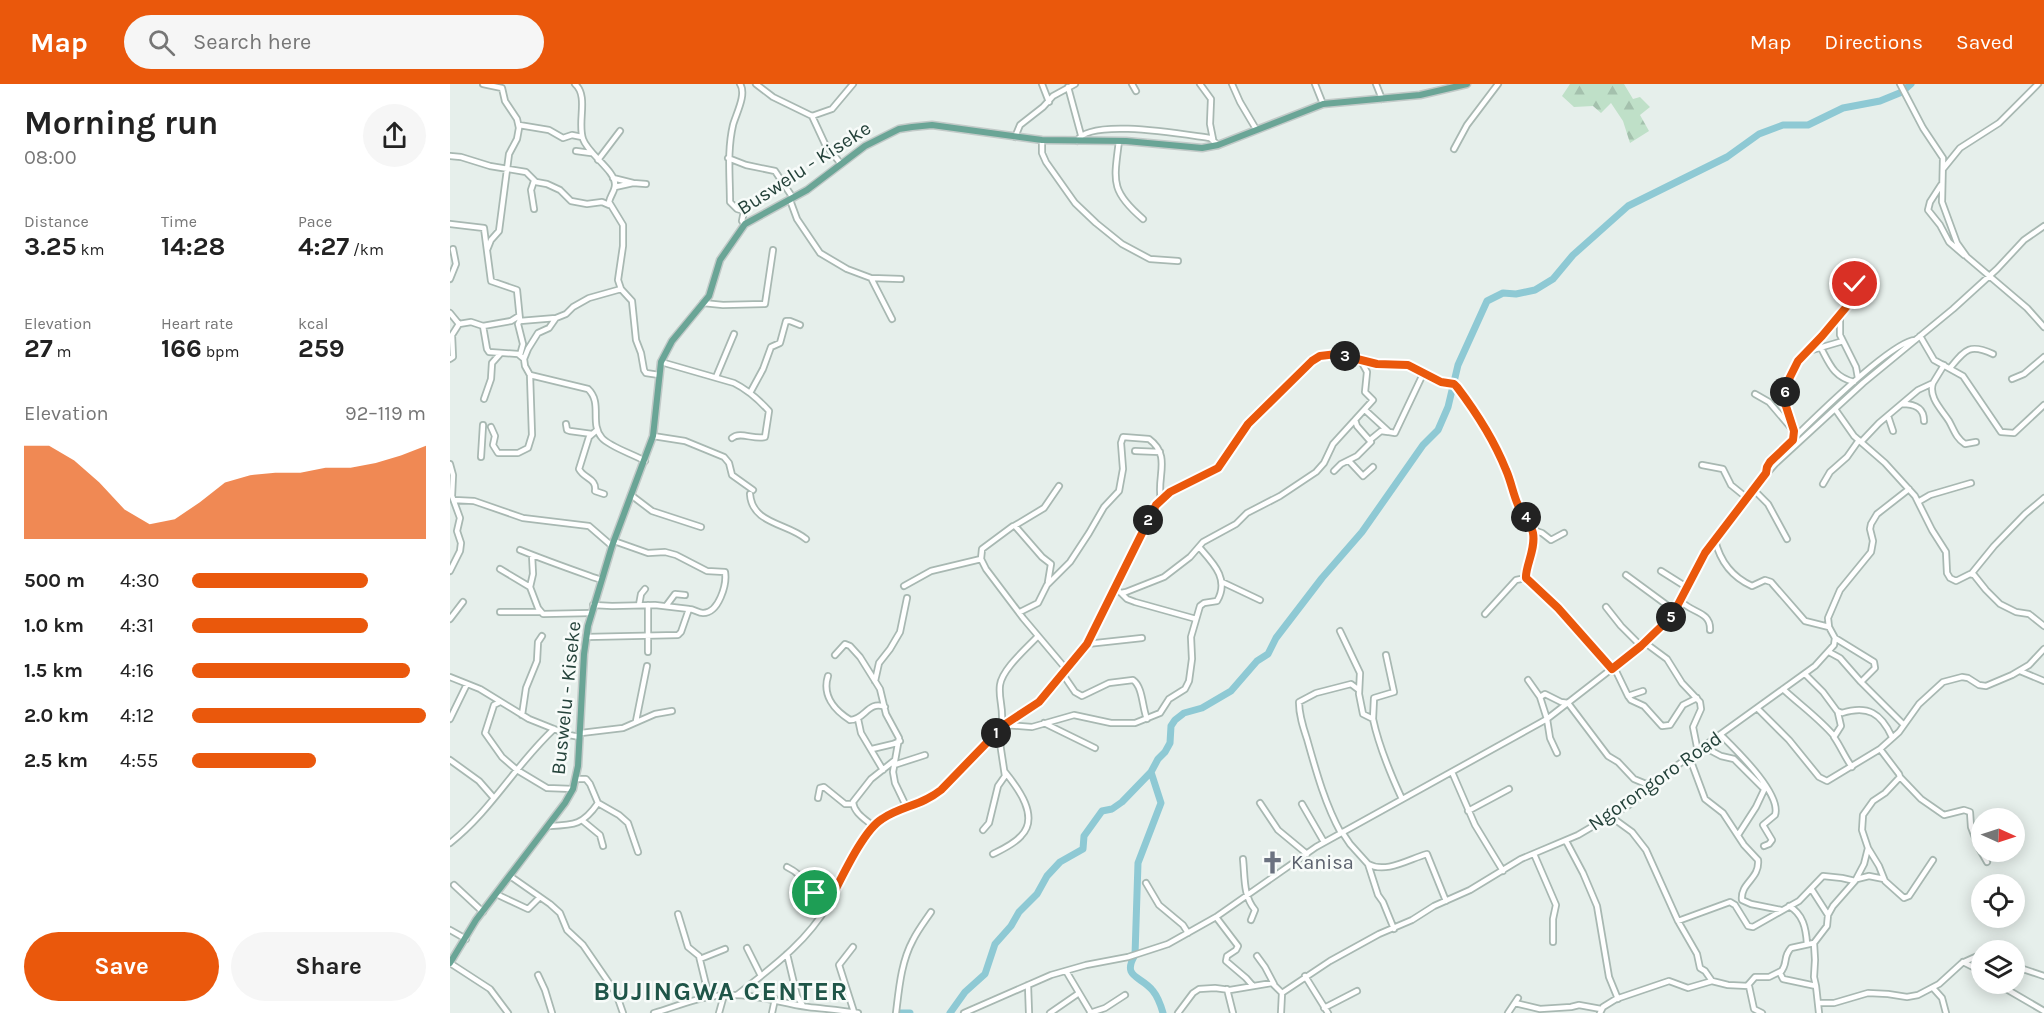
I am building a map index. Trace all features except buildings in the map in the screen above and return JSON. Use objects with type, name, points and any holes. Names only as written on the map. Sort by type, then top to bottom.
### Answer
[{"type":"main road","name":"Buswelu - Kiseke","points":[[450,963],[483,912],[566,803],[573,789],[581,735],[586,637],[593,605],[613,544],[653,436],[661,362],[672,341],[712,289],[720,260],[745,224],[792,199],[865,146],[899,129],[932,125],[1042,140],[1079,138],[1202,148],[1218,145],[1323,104],[1420,95],[1463,85]]},
{"type":"street","points":[[483,84],[504,86],[505,101],[519,125],[517,139],[510,149],[499,231],[487,250]]},
{"type":"street","points":[[575,84],[581,94],[582,137],[591,153],[613,178],[615,187],[609,205]]},
{"type":"street","points":[[740,84],[743,91],[733,126],[728,158],[730,202],[737,209],[744,211],[742,222],[745,224]]},
{"type":"street","points":[[756,84],[773,97],[812,116],[825,144],[841,164]]},
{"type":"street","points":[[812,116],[832,109],[853,84]]},
{"type":"street","points":[[1042,84],[1048,102]]},
{"type":"street","points":[[1015,137],[1020,125],[1053,96],[1075,84]]},
{"type":"street","points":[[1132,84],[1136,92]]},
{"type":"street","points":[[1200,84],[1211,99],[1210,124],[1213,139],[1218,145]]},
{"type":"street","points":[[1232,84],[1256,129]]},
{"type":"street","points":[[1315,84],[1323,104]]},
{"type":"street","points":[[1376,84],[1382,99]]},
{"type":"street","points":[[1454,149],[1467,124],[1498,84]]},
{"type":"street","points":[[1943,169],[1960,148],[1998,123],[2038,84]]},
{"type":"street","points":[[1901,85],[1943,158],[1942,202],[1955,239],[1967,257]]},
{"type":"street","points":[[1068,87],[1079,138],[1100,129],[1138,128],[1213,139]]},
{"type":"street","points":[[519,125],[549,130],[563,138],[572,135],[582,137]]},
{"type":"street","points":[[598,160],[620,131]]},
{"type":"street","points":[[1042,140],[1042,153],[1046,162],[1075,203],[1096,223],[1122,244],[1150,259],[1178,261]]},
{"type":"street","points":[[1119,141],[1115,171],[1117,188],[1121,196],[1143,219]]},
{"type":"street","points":[[576,151],[591,153]]},
{"type":"street","points":[[450,156],[461,156],[508,170],[526,172],[534,181],[552,185],[571,201],[587,204],[602,202],[609,205],[623,227],[623,246],[618,276],[621,289],[632,301],[636,340],[646,373],[659,375]]},
{"type":"street","points":[[728,158],[746,165],[775,171],[780,176],[792,199],[797,219],[820,253],[871,278],[901,279]]},
{"type":"street","points":[[613,178],[646,184]]},
{"type":"street","points":[[1943,180],[1928,210],[1940,225],[1949,242],[2026,308],[2044,327]]},
{"type":"street","points":[[534,181],[531,190],[534,209]]},
{"type":"street","points":[[615,187],[633,183]]},
{"type":"street","points":[[450,224],[484,228],[491,281],[518,290],[518,324],[524,343],[522,356],[530,375],[532,435],[528,448],[518,453],[498,453],[493,445],[494,433],[491,427]]},
{"type":"street","points":[[965,1013],[1066,971],[1159,948],[1216,917],[1324,842],[1547,719],[1663,626],[1681,601],[1699,562],[1766,473],[1871,376],[1989,276],[2024,240],[2043,228]]},
{"type":"street","points":[[450,279],[456,264],[453,249]]},
{"type":"street","points":[[703,303],[765,304],[773,250]]},
{"type":"street","points":[[871,278],[892,319]]},
{"type":"street","points":[[1796,433],[1784,395],[1794,369],[1858,293],[1858,286],[1855,284]]},
{"type":"street","points":[[450,359],[453,357],[452,335],[459,324],[471,322],[483,326],[519,319],[556,318],[589,298],[621,289]]},
{"type":"street","points":[[1840,312],[1839,329],[1856,368],[1856,380]]},
{"type":"street","points":[[450,313],[459,324]]},
{"type":"street","points":[[522,356],[538,333],[549,328],[556,318]]},
{"type":"street","points":[[750,393],[763,369],[771,347],[780,343],[786,321],[800,325]]},
{"type":"street","points":[[483,326],[488,351],[522,356]]},
{"type":"street","points":[[716,377],[734,334]]},
{"type":"street","points":[[1920,336],[1932,358],[1963,376],[1971,385],[2001,432],[2014,432],[2044,405]]},
{"type":"street","points":[[1766,473],[1770,462],[1793,440],[1796,433],[1827,405],[1878,360],[1906,342],[1915,340]]},
{"type":"street","points":[[1806,352],[1843,341]]},
{"type":"street","points":[[1821,348],[1837,375],[1844,380],[1856,380]]},
{"type":"street","points":[[1950,368],[1970,349],[1978,348],[1993,354]]},
{"type":"street","points":[[484,399],[491,379],[493,360],[500,354]]},
{"type":"street","points":[[737,995],[807,936],[873,826],[882,818],[922,803],[941,790],[996,733],[1039,702],[1087,644],[1148,521],[1161,500],[1185,483],[1218,468],[1248,424],[1312,361],[1320,356],[1337,354],[1378,364],[1408,365],[1441,382],[1454,384],[1484,426],[1509,478],[1519,508],[1533,530],[1531,561],[1526,571],[1526,578],[1558,608],[1613,668],[1631,700],[1644,705],[1662,726],[1670,725],[1683,705],[1696,698]]},
{"type":"street","points":[[2012,379],[2024,374],[2044,357]]},
{"type":"street","points":[[1121,593],[1164,577],[1207,539],[1236,524],[1247,513],[1280,496],[1316,472],[1324,463],[1333,444],[1373,399],[1365,392],[1367,372],[1361,361]]},
{"type":"street","points":[[661,362],[735,383],[770,411],[765,437],[738,435],[732,438]]},
{"type":"street","points":[[1944,365],[1933,382],[1932,392],[1955,435],[1965,444],[1976,442]]},
{"type":"street","points":[[1334,471],[1371,443],[1370,440],[1381,431],[1395,433],[1425,372]]},
{"type":"street","points":[[530,375],[588,389],[594,396],[596,402],[594,432],[588,437],[580,470],[594,482],[595,492],[603,494]]},
{"type":"street","points":[[1823,484],[1830,472],[1860,441],[1923,386],[1933,382]]},
{"type":"street","points":[[1755,394],[1768,402],[1796,433]]},
{"type":"street","points":[[1902,404],[1919,407],[1924,421]]},
{"type":"street","points":[[1835,409],[1850,431],[1909,489],[1918,502],[1946,552],[1947,573],[1950,578],[1960,580],[1972,573],[1994,546],[2044,498]]},
{"type":"street","points":[[1365,410],[1389,432]]},
{"type":"street","points":[[1888,416],[1893,431]]},
{"type":"street","points":[[1355,420],[1357,426],[1370,440]]},
{"type":"street","points":[[566,424],[567,430],[594,432],[608,443],[645,461]]},
{"type":"street","points":[[481,457],[483,425]]},
{"type":"street","points":[[653,436],[692,443],[724,457],[729,463],[732,475],[752,492],[751,503],[758,515],[806,539]]},
{"type":"street","points":[[1047,585],[1070,562],[1104,507],[1119,491],[1123,469],[1122,439],[1127,436],[1149,439],[1163,457],[1159,486],[1161,500]]},
{"type":"street","points":[[1135,451],[1160,452]]},
{"type":"street","points":[[1349,461],[1363,476],[1373,466]]},
{"type":"street","points":[[450,464],[453,475],[452,497],[460,518],[457,531],[461,543],[460,551],[450,571]]},
{"type":"street","points":[[1702,465],[1723,469],[1731,485],[1747,498]]},
{"type":"street","points":[[1918,502],[1930,495],[1971,483]]},
{"type":"street","points":[[1059,486],[1044,508],[984,547],[981,559],[986,569],[1064,671],[1075,692],[1082,696],[1109,683],[1132,680],[1139,686],[1147,719]]},
{"type":"street","points":[[1753,489],[1768,504],[1787,539]]},
{"type":"street","points":[[1861,682],[1875,668],[1874,662],[1835,638],[1829,627],[1829,615],[1841,588],[1871,552],[1873,543],[1870,532],[1871,524],[1877,514],[1909,489]]},
{"type":"street","points":[[631,495],[652,511],[701,526]]},
{"type":"street","points":[[452,497],[474,501],[523,518],[589,526],[613,544],[648,553],[665,552],[676,555],[707,571],[725,572],[726,581],[721,594],[712,610],[703,613],[666,606],[593,605]]},
{"type":"street","points":[[1014,526],[1021,530],[1042,557],[1051,564],[1047,585],[1038,603],[1020,612]]},
{"type":"street","points":[[1533,530],[1551,540],[1564,533]]},
{"type":"street","points":[[1715,540],[1720,556],[1736,577],[1752,586],[1768,580],[1805,621],[1829,627]]},
{"type":"street","points":[[1003,727],[1032,726],[1074,715],[1111,723],[1135,723],[1160,712],[1170,699],[1182,692],[1187,686],[1192,659],[1191,637],[1196,618],[1202,604],[1218,600],[1222,590],[1222,582],[1213,563],[1199,547]]},
{"type":"street","points":[[520,550],[566,569],[601,580]]},
{"type":"street","points":[[530,587],[534,568],[532,555]]},
{"type":"street","points":[[904,586],[931,571],[981,559]]},
{"type":"street","points":[[501,569],[530,587],[541,612]]},
{"type":"street","points":[[1661,572],[1688,588]]},
{"type":"street","points":[[1972,573],[2000,604],[2016,612],[2029,614],[2044,626]]},
{"type":"street","points":[[1626,575],[1675,611]]},
{"type":"street","points":[[1485,614],[1516,580],[1526,578]]},
{"type":"street","points":[[1222,582],[1260,600]]},
{"type":"street","points":[[1114,588],[1127,599],[1135,602],[1196,618]]},
{"type":"street","points":[[639,605],[641,594],[645,589]]},
{"type":"street","points":[[666,606],[675,594],[684,595]]},
{"type":"street","points":[[875,681],[879,663],[900,632],[907,598]]},
{"type":"street","points":[[1681,601],[1688,608],[1706,616],[1710,623],[1710,630]]},
{"type":"street","points":[[450,620],[463,602]]},
{"type":"street","points":[[648,605],[648,652]]},
{"type":"street","points":[[1606,607],[1621,626],[1666,659],[1701,705],[1693,727],[1698,752]]},
{"type":"street","points":[[586,637],[680,634],[689,609]]},
{"type":"street","points":[[500,612],[541,612],[549,615],[591,613]]},
{"type":"street","points":[[1340,631],[1360,673],[1359,690],[1363,714],[1372,719]]},
{"type":"street","points":[[522,715],[526,688],[537,661],[538,642],[542,636]]},
{"type":"street","points":[[1003,727],[1001,682],[1015,661],[1038,636]]},
{"type":"street","points":[[1087,644],[1142,638]]},
{"type":"street","name":"Ngorongoro Road","points":[[1282,993],[1305,976],[1379,934],[1394,929],[1470,891],[1534,854],[1566,841],[1633,802],[1689,756],[1698,752],[1805,674],[1829,652],[1834,645],[1835,638]]},
{"type":"street","points":[[835,655],[842,646],[847,644],[860,657],[880,689],[888,718],[900,741],[895,762],[895,783],[907,808]]},
{"type":"street","points":[[1757,708],[1789,740],[1823,781],[1827,781],[1880,749],[1899,732],[1919,704],[1946,680],[1965,677],[1979,685],[1986,686],[2020,671],[2044,649]]},
{"type":"street","points":[[1829,652],[1840,658],[1903,724]]},
{"type":"street","points":[[1386,655],[1394,692],[1374,698],[1372,719],[1381,751],[1402,799]]},
{"type":"street","points":[[636,721],[647,666]]},
{"type":"street","points":[[2020,671],[2044,681]]},
{"type":"street","points":[[1805,674],[1838,712],[1841,726],[1834,736]]},
{"type":"street","points":[[828,676],[827,698],[847,718],[858,719],[874,706],[885,707]]},
{"type":"street","points":[[450,677],[489,693],[522,715],[554,729],[581,735],[617,729],[657,713],[672,711]]},
{"type":"street","points":[[1528,680],[1540,697],[1550,738],[1557,753]]},
{"type":"street","points":[[450,719],[467,684]]},
{"type":"street","points":[[1359,690],[1351,684],[1316,693],[1299,702],[1309,751],[1328,805],[1350,844],[1368,864],[1376,868],[1386,868],[1427,854],[1446,901]]},
{"type":"street","points":[[1783,689],[1823,723],[1842,747],[1842,754],[1852,767]]},
{"type":"street","points":[[1628,696],[1643,692]]},
{"type":"street","points":[[1540,697],[1545,694],[1568,703],[1608,756],[1618,762],[1634,779],[1651,786]]},
{"type":"street","points":[[500,702],[494,705],[485,733],[502,757],[517,770],[547,788],[573,789]]},
{"type":"street","points":[[1838,712],[1855,710],[1872,712],[1886,724],[1892,737]]},
{"type":"street","points":[[858,719],[861,733],[883,770]]},
{"type":"street","points":[[1044,723],[1095,748]]},
{"type":"street","points":[[450,843],[467,829],[554,729]]},
{"type":"street","points":[[993,854],[1020,837],[1028,822],[1025,802],[1005,772],[1000,742],[996,733]]},
{"type":"street","points":[[1721,735],[1765,787],[1777,810],[1774,817],[1763,825],[1772,840],[1764,846]]},
{"type":"street","points":[[872,749],[900,741]]},
{"type":"street","points":[[1704,747],[1721,756],[1734,759],[1765,787]]},
{"type":"street","points":[[1880,749],[1900,777],[1921,799],[1944,815],[1964,810],[1970,812],[1971,827]]},
{"type":"street","points":[[853,804],[862,788],[883,770],[895,762],[925,755]]},
{"type":"street","points":[[1689,756],[1705,799],[1723,813],[1744,845],[1756,857],[1758,865],[1756,873],[1743,891],[1742,898]]},
{"type":"street","points":[[450,760],[479,782],[493,797]]},
{"type":"street","points":[[983,830],[992,816],[997,791],[1005,772]]},
{"type":"street","points":[[1452,772],[1468,811],[1503,871]]},
{"type":"street","points":[[1900,777],[1885,793],[1873,801],[1863,815],[1862,830],[1868,848],[1884,879],[1904,898],[1908,898],[1934,860]]},
{"type":"street","points":[[576,779],[588,781],[598,803],[619,815],[628,824],[638,852]]},
{"type":"street","points":[[818,798],[820,788],[824,787],[845,804],[853,804]]},
{"type":"street","points":[[1738,835],[1756,807],[1765,787]]},
{"type":"street","points":[[1468,811],[1509,789]]},
{"type":"street","points":[[549,826],[583,821],[598,803]]},
{"type":"street","points":[[1260,803],[1278,830],[1307,854]]},
{"type":"street","points":[[853,804],[860,815],[873,826]]},
{"type":"street","points":[[1302,804],[1324,842]]},
{"type":"street","points":[[1610,816],[1632,832],[1646,850],[1678,921],[1697,954],[1698,966],[1712,981]]},
{"type":"street","points":[[583,821],[600,836],[603,846]]},
{"type":"street","points":[[1566,841],[1597,906],[1609,977],[1618,999]]},
{"type":"street","points":[[1819,1013],[1814,977],[1814,943],[1827,926],[1828,915],[1833,906],[1856,880],[1864,864],[1868,848]]},
{"type":"street","points":[[1534,854],[1556,905],[1553,919],[1553,942]]},
{"type":"street","points":[[1243,859],[1247,896],[1255,910],[1251,920]]},
{"type":"street","points":[[1368,864],[1378,895],[1394,929]]},
{"type":"street","points":[[787,867],[800,874],[811,891],[827,906]]},
{"type":"street","points":[[510,876],[560,913],[567,930],[583,945],[616,993],[623,1013]]},
{"type":"street","points":[[1730,902],[1735,905],[1749,927],[1755,926],[1799,901],[1823,876],[1856,880],[1869,876],[1884,879]]},
{"type":"street","points":[[1146,883],[1159,905],[1183,925],[1188,933]]},
{"type":"street","points":[[454,885],[483,912]]},
{"type":"street","points":[[1812,890],[1828,915]]},
{"type":"street","points":[[496,894],[528,909],[540,897]]},
{"type":"street","points":[[1678,921],[1742,898]]},
{"type":"street","points":[[1742,898],[1751,904],[1781,910]]},
{"type":"street","points":[[1789,906],[1802,920],[1807,944]]},
{"type":"street","points":[[896,1013],[906,959],[913,940],[931,912]]},
{"type":"street","points":[[678,914],[688,947],[697,953],[700,959],[709,997]]},
{"type":"street","points":[[1216,917],[1238,946],[1227,956],[1226,961],[1253,986]]},
{"type":"street","points":[[450,930],[466,939]]},
{"type":"street","points":[[1508,1013],[1517,1000],[1540,1009],[1579,1005],[1600,1011],[1618,999],[1669,981],[1688,988],[1712,981],[1728,985],[1748,985],[1755,977],[1769,977],[1786,967],[1785,958],[1789,950],[1814,943]]},
{"type":"street","points":[[654,1013],[709,997],[754,995],[856,1013],[839,965],[853,947]]},
{"type":"street","points":[[747,948],[761,976]]},
{"type":"street","points":[[700,959],[724,949]]},
{"type":"street","points":[[787,954],[797,996],[806,1006],[807,1013]]},
{"type":"street","points":[[1257,956],[1282,993],[1281,1013]]},
{"type":"street","points":[[1819,1003],[1834,1004],[1868,993],[1912,997],[1933,988],[1963,962],[1971,959]]},
{"type":"street","points":[[1963,962],[1971,966]]},
{"type":"street","points":[[450,963],[490,989],[508,1013]]},
{"type":"street","points":[[2025,970],[2044,976]]},
{"type":"street","points":[[1066,971],[1090,1013],[1105,1008],[1125,994]]},
{"type":"street","points":[[1781,971],[1783,979],[1816,986]]},
{"type":"street","points":[[538,975],[546,990],[552,1013]]},
{"type":"street","points":[[1305,976],[1328,1013]]},
{"type":"street","points":[[1179,1013],[1195,991],[1208,987],[1227,989],[1274,984]]},
{"type":"street","points":[[1028,985],[1029,1013]]},
{"type":"street","points":[[1748,985],[1755,1011],[1762,1013]]},
{"type":"street","points":[[1933,988],[1942,998],[1946,1013]]},
{"type":"street","points":[[1227,989],[1233,1013]]},
{"type":"street","points":[[1324,1008],[1356,991]]},
{"type":"street","points":[[1050,1013],[1079,993]]},
{"type":"street","points":[[2017,994],[2044,1011]]},
{"type":"street","points":[[719,1013],[724,995]]},
{"type":"street","points":[[772,1013],[775,999]]},
{"type":"street","points":[[675,1007],[677,1013]]},
{"type":"green space","points":[[1570,84],[1624,84],[1633,99],[1640,97],[1650,107],[1640,115],[1649,131],[1630,143],[1623,121],[1611,103],[1601,113],[1593,106],[1574,107],[1562,96]]},
{"type":"waterway","points":[[950,1013],[965,992],[985,974],[995,944],[1011,926],[1019,912],[1037,894],[1047,876],[1060,862],[1083,849],[1084,836],[1102,811],[1112,809],[1122,802],[1151,772],[1170,743],[1171,726],[1175,720],[1184,713],[1202,708],[1231,691],[1257,661],[1268,654],[1276,638],[1322,578],[1362,532],[1423,445],[1438,430],[1448,407],[1458,365],[1487,301],[1503,293],[1516,294],[1535,290],[1553,279],[1573,255],[1628,206],[1727,157],[1759,134],[1783,125],[1808,125],[1843,108],[1880,101],[1902,92],[1911,84]]},
{"type":"waterway","points":[[1151,772],[1161,803],[1138,863],[1135,955],[1130,968],[1132,973],[1155,993],[1163,1013]]},
{"type":"waterway","points":[[898,1013],[910,1013]]},
{"type":"place","name":"Kanisa","points":[[1273,862]]},
{"type":"district","name":"BUJINGWA CENTER","points":[[721,991]]},
{"type":"route","points":[[815,893],[827,906],[867,834],[877,822],[932,797],[1004,725],[1030,710],[1046,696],[1087,644],[1156,505],[1170,492],[1185,483],[1218,468],[1257,414],[1320,356],[1337,354],[1377,364],[1408,365],[1416,367],[1441,382],[1454,384],[1457,387],[1484,426],[1505,467],[1516,502],[1531,525],[1534,536],[1526,578],[1558,608],[1612,669],[1641,646],[1672,616],[1705,553],[1766,473],[1770,462],[1793,440],[1794,431],[1784,400],[1789,379],[1798,361],[1858,293],[1858,286],[1855,284]]}]
